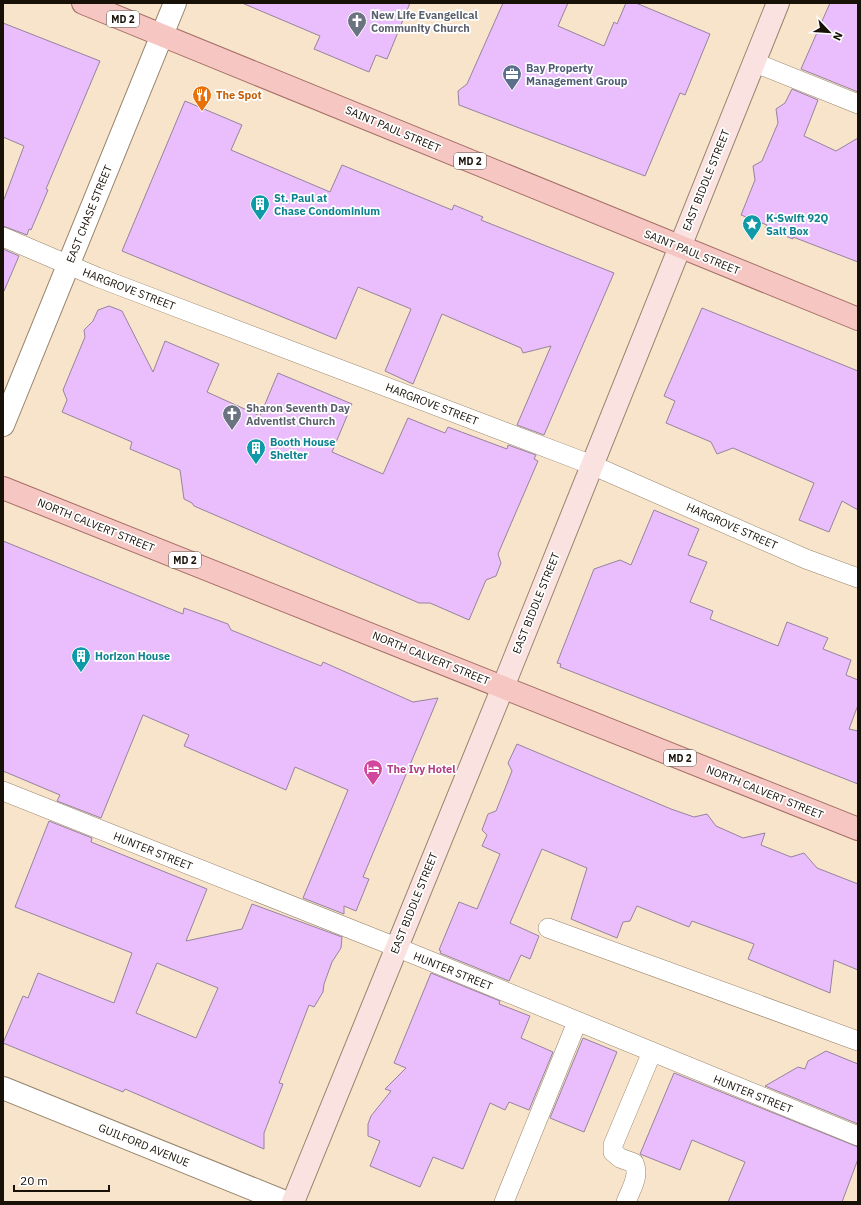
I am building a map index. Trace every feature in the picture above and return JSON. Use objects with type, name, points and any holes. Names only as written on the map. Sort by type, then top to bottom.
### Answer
[{"type":"main road","name":"SAINT PAUL STREET","points":[[83,3],[858,319]]},
{"type":"main road","name":"EAST BIDDLE STREET","points":[[293,1202],[503,687],[778,3]]},
{"type":"main road","name":"NORTH CALVERT STREET","points":[[3,488],[858,829]]},
{"type":"street","name":"EAST CHASE STREET","points":[[3,425],[175,3]]},
{"type":"street","name":"GUILFORD AVENUE","points":[[3,1088],[285,1202]]},
{"type":"lane","points":[[754,62],[858,104]]},
{"type":"lane","name":"HARGROVE STREET","points":[[3,237],[68,266],[592,465],[806,559],[858,578]]},
{"type":"lane","name":"HUNTER STREET","points":[[3,791],[396,948],[858,1136]]},
{"type":"lane","points":[[548,928],[858,1041]]},
{"type":"lane","points":[[504,1202],[577,1022]]},
{"type":"lane","points":[[626,1202],[636,1176],[637,1169],[634,1163],[620,1158],[613,1152],[613,1145],[652,1052]]},
{"type":"building","name":"New Life Evangelical Community Church","points":[[242,3],[410,3],[387,59],[376,55],[369,72],[314,49],[320,36]]},
{"type":"building","points":[[503,3],[568,3],[558,26],[604,46],[614,22],[617,24],[626,3],[636,3],[710,34],[685,95],[680,93],[645,176],[459,105],[458,91],[467,84]]},
{"type":"building","points":[[830,3],[858,3],[858,92],[801,69]]},
{"type":"building","points":[[3,23],[100,61],[46,189],[48,190],[31,230],[29,229],[27,235],[3,226],[3,202],[24,146],[3,137]]},
{"type":"building","points":[[792,89],[818,100],[804,136],[836,151],[858,138],[858,262],[765,228],[767,225],[741,215],[755,180],[753,166],[762,161],[778,123],[776,109],[785,103]]},
{"type":"building","points":[[185,101],[242,125],[231,150],[330,192],[342,165],[452,210],[454,205],[483,217],[481,220],[614,273],[544,435],[517,425],[551,346],[523,353],[521,348],[442,314],[413,384],[385,371],[411,309],[358,287],[336,339],[122,251]]},
{"type":"building","points":[[3,249],[19,256],[4,291],[3,291]]},
{"type":"building","points":[[109,306],[122,311],[153,372],[165,341],[219,364],[207,392],[260,416],[278,373],[352,404],[332,452],[383,474],[408,418],[445,433],[448,427],[507,449],[508,445],[536,455],[534,459],[538,461],[498,554],[501,563],[496,576],[486,580],[469,620],[430,603],[419,603],[194,506],[192,503],[184,499],[180,470],[130,449],[132,442],[62,412],[67,400],[63,390],[85,337],[84,330],[93,321],[98,310]]},
{"type":"building","points":[[702,308],[858,371],[858,510],[842,501],[829,532],[799,520],[814,483],[733,448],[717,454],[711,442],[666,423],[675,401],[664,396]]},
{"type":"building","points":[[654,510],[699,529],[688,555],[707,562],[690,602],[713,611],[710,619],[778,646],[787,622],[828,638],[823,649],[851,660],[846,675],[858,680],[858,705],[849,729],[858,731],[858,784],[560,667],[561,664],[557,663],[594,569],[620,560],[631,565]]},
{"type":"building","points":[[3,541],[183,614],[184,608],[228,624],[231,630],[321,666],[323,662],[413,702],[438,698],[363,877],[369,879],[356,911],[344,906],[344,914],[303,898],[348,790],[295,767],[286,790],[184,746],[189,735],[143,715],[101,818],[57,801],[60,795],[3,771]]},
{"type":"building","points":[[517,744],[671,809],[694,817],[707,814],[716,826],[743,838],[765,833],[761,845],[791,857],[804,853],[817,868],[858,884],[858,970],[834,960],[830,993],[748,959],[754,944],[692,921],[689,927],[637,906],[630,921],[623,922],[617,938],[571,919],[587,868],[542,849],[510,923],[539,936],[530,959],[521,955],[509,981],[440,953],[441,951],[439,950],[459,902],[477,909],[500,854],[482,846],[487,835],[482,830],[488,814],[496,811],[512,771],[508,763]]},
{"type":"building","points":[[49,821],[92,838],[91,842],[207,889],[186,941],[242,929],[252,904],[342,937],[341,948],[332,962],[324,984],[323,992],[314,1007],[309,1005],[279,1083],[283,1084],[264,1133],[264,1149],[125,1089],[123,1092],[3,1043],[23,996],[28,998],[38,973],[114,1003],[132,953],[15,907]],"holes":[[[157,963],[218,988],[196,1038],[136,1013]]]},
{"type":"building","points":[[431,973],[500,1001],[499,1004],[530,1016],[521,1038],[553,1052],[529,1110],[509,1102],[505,1110],[490,1103],[463,1169],[433,1157],[420,1187],[370,1166],[380,1141],[368,1136],[368,1124],[371,1116],[391,1091],[385,1089],[406,1068],[394,1063]]},
{"type":"building","points":[[583,1038],[617,1052],[584,1132],[550,1118]]},
{"type":"building","points":[[826,1051],[858,1064],[858,1124],[765,1086],[798,1067],[805,1069],[808,1061]]},
{"type":"building","points":[[674,1073],[858,1147],[858,1159],[842,1202],[728,1202],[745,1162],[692,1140],[680,1170],[640,1154]]},
{"type":"place","name":"New Life Evangelical Community Church","points":[[357,38]]},
{"type":"place","name":"Bay Property Management Group","points":[[512,91]]},
{"type":"place","name":"The Spot","points":[[202,112]]},
{"type":"place","name":"St. Paul at Chase Condominium","points":[[260,221]]},
{"type":"place","name":"K-Swift 92Q Salt Box","points":[[752,241]]},
{"type":"place","name":"Sharon Seventh Day Adventist Church","points":[[232,431]]},
{"type":"place","name":"Booth House Shelter","points":[[256,465]]},
{"type":"place","name":"Horizon House","points":[[81,673]]},
{"type":"place","name":"The Ivy Hotel","points":[[373,786]]}]
